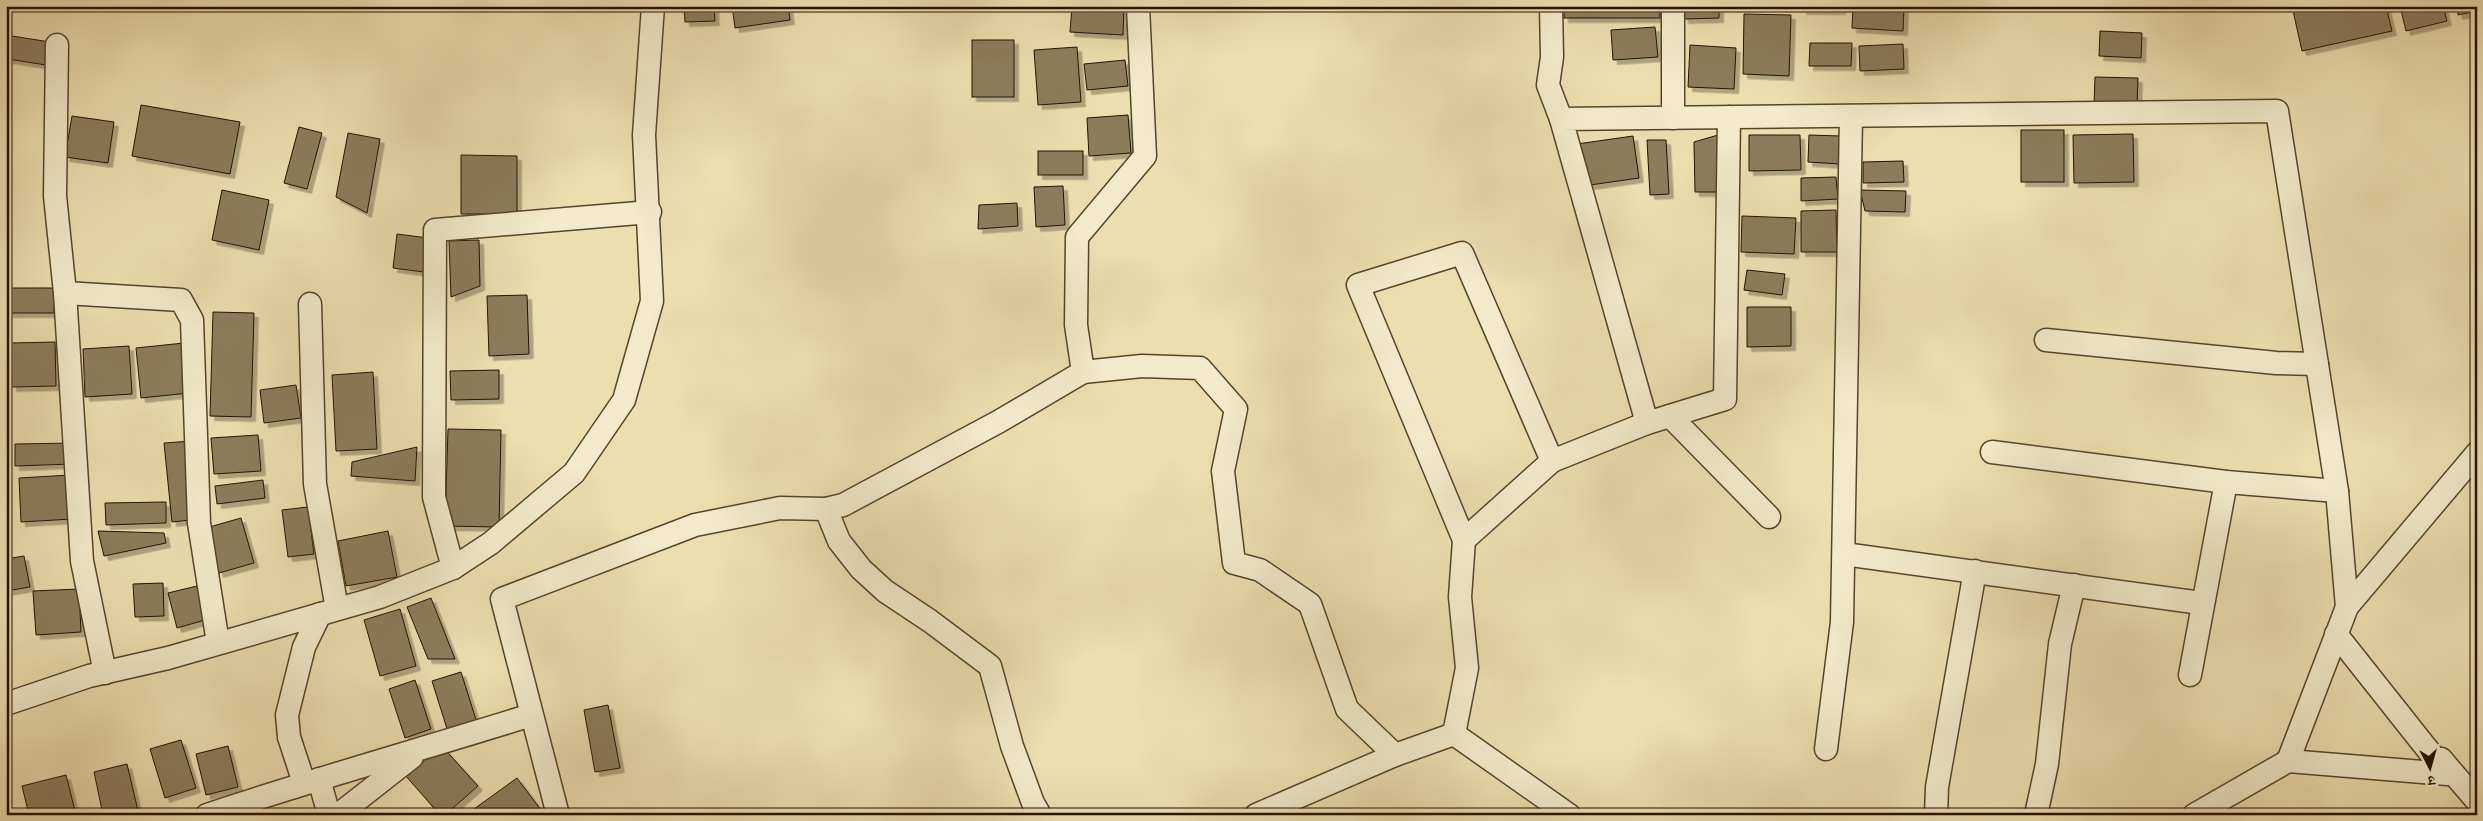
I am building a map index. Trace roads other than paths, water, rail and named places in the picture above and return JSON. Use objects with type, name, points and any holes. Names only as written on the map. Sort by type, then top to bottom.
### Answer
[{"type":"street","points":[[6,704],[105,673],[168,658],[380,597],[453,568],[490,543],[574,473],[624,400],[652,301],[650,212],[644,135],[653,6]]},
{"type":"street","points":[[1083,372],[1076,325],[1077,237],[1145,156],[1138,6]]},
{"type":"street","points":[[1551,6],[1552,57],[1548,84],[1561,119],[1648,424]]},
{"type":"street","points":[[1672,118],[1673,6]]},
{"type":"street","points":[[57,45],[55,196],[65,293],[82,561],[105,673]]},
{"type":"street","points":[[1561,119],[2277,111],[2337,492],[2347,606]]},
{"type":"street","points":[[1826,749],[1842,622],[1851,116]]},
{"type":"street","points":[[1464,540],[1552,462],[1648,424],[1725,399],[1729,117]]},
{"type":"street","points":[[453,568],[434,497],[435,230],[650,212]]},
{"type":"street","points":[[1454,734],[1467,668],[1460,597],[1464,540],[1358,286],[1462,253],[1552,462]]},
{"type":"street","points":[[65,293],[181,300],[192,320],[199,523],[218,643]]},
{"type":"street","points":[[310,304],[315,484],[329,612],[304,647],[286,715],[290,737],[329,815]]},
{"type":"street","points":[[2046,340],[2276,363],[2317,364]]},
{"type":"street","points":[[558,815],[502,600],[695,525],[780,508],[826,509],[843,505],[998,422],[1083,372],[1142,366],[1200,368],[1236,409],[1223,471],[1234,563],[1260,570],[1310,604],[1347,709],[1395,755]]},
{"type":"street","points":[[1670,416],[1769,517]]},
{"type":"street","points":[[1992,452],[2226,482],[2337,492]]},
{"type":"street","points":[[2288,761],[2347,606],[2477,453]]},
{"type":"street","points":[[2190,675],[2226,482]]},
{"type":"street","points":[[826,509],[839,541],[860,569],[885,591],[930,621],[990,666],[1012,746],[1032,803],[1040,815]]},
{"type":"street","points":[[1844,554],[2202,603]]},
{"type":"street","points":[[1936,815],[1937,787],[1975,571]]},
{"type":"street","points":[[2036,815],[2048,764],[2060,644],[2074,585]]},
{"type":"street","points":[[2194,815],[2288,761],[2447,774],[2336,634]]},
{"type":"street","points":[[2336,634],[2477,800]]},
{"type":"street","points":[[207,815],[311,781],[531,715]]},
{"type":"street","points":[[1256,815],[1395,755],[1454,734]]},
{"type":"street","points":[[1454,734],[1569,815]]},
{"type":"street","points":[[338,815],[422,749]]}]
